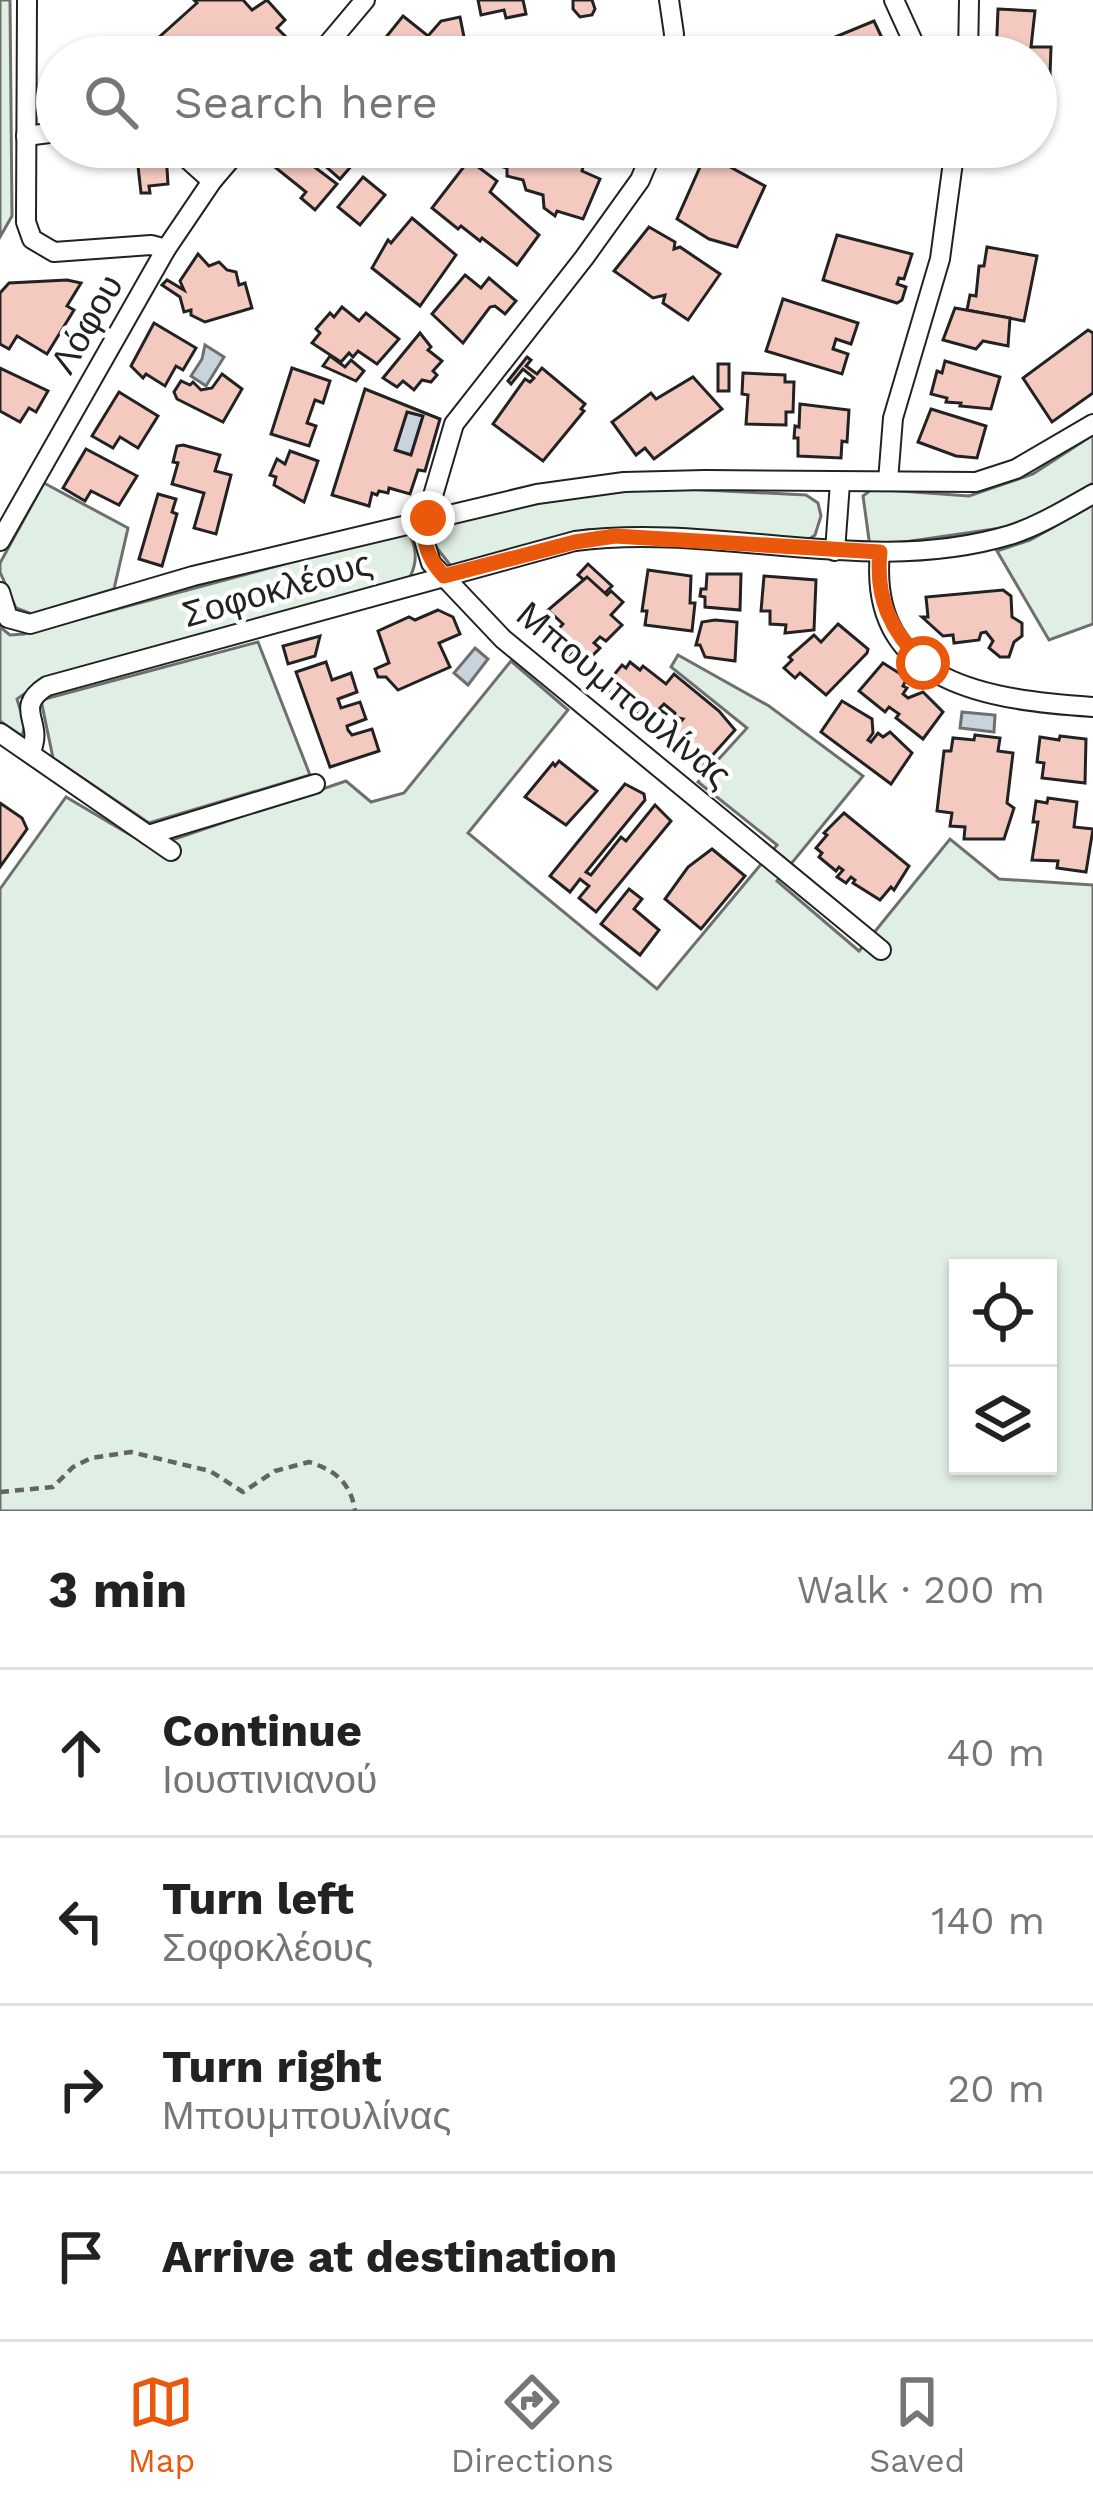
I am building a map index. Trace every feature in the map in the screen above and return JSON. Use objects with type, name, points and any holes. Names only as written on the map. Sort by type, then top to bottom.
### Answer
[{"type":"street","points":[[27,0],[26,222],[32,239],[54,252],[152,245],[166,249]]},
{"type":"street","points":[[335,36],[365,0]]},
{"type":"street","points":[[669,0],[672,36]]},
{"type":"street","points":[[894,0],[910,36]]},
{"type":"street","points":[[968,36],[969,0]]},
{"type":"street","points":[[26,136],[36,135]]},
{"type":"street","points":[[197,168],[212,181]]},
{"type":"street","name":"Λόφου","points":[[0,541],[166,249],[223,168]]},
{"type":"street","name":"Μπουμπουλίνας","points":[[645,168],[584,258],[454,424],[422,533],[431,563],[503,639],[881,950]]},
{"type":"street","points":[[888,482],[893,418],[940,259],[952,168]]},
{"type":"street","name":"Σοφοκλέους","points":[[0,592],[8,618],[30,624],[428,518],[537,494],[624,482],[976,482],[1016,469],[1093,424]]},
{"type":"street","points":[[835,551],[840,483]]},
{"type":"street","name":"Σοφοκλέους","points":[[30,753],[37,733],[28,708],[31,699],[47,686],[575,542],[615,536],[835,551],[955,547],[1014,534],[1093,494]]},
{"type":"street","points":[[880,552],[880,586],[895,633],[938,674],[995,698],[1093,707]]},
{"type":"street","points":[[0,733],[171,851]]},
{"type":"street","points":[[148,835],[315,784]]},
{"type":"path","points":[[0,1492],[53,1487],[91,1458],[131,1452],[209,1471],[243,1492],[275,1472],[309,1462],[343,1480],[356,1511]]},
{"type":"green space","points":[[0,0],[10,0],[12,216],[0,237]]},
{"type":"green space","points":[[1093,435],[1093,483],[1036,516],[1008,527],[870,547],[863,496],[872,489],[969,496],[1033,474]]},
{"type":"green space","points":[[44,483],[128,528],[114,589],[32,614],[16,608],[0,563]]},
{"type":"green space","points":[[645,487],[806,495],[818,503],[821,516],[815,535],[808,540],[630,528],[586,530],[451,566],[433,543],[435,527],[556,498]]},
{"type":"green space","points":[[1093,505],[1093,624],[1049,640],[997,551],[1030,540]]},
{"type":"green space","points":[[407,531],[415,554],[410,577],[41,682],[17,699],[25,725],[22,736],[0,721],[0,627],[10,635],[24,634]]},
{"type":"green space","points":[[258,642],[310,775],[149,823],[53,758],[41,700]]},
{"type":"green space","points":[[678,655],[769,706],[863,776],[777,881],[859,951],[950,839],[999,879],[1093,885],[1093,1511],[0,1511],[0,889],[66,797],[151,847],[346,781],[371,802],[404,793],[511,661],[568,710],[468,833],[657,989],[777,845],[698,782],[747,728],[671,667]]},
{"type":"shaded area","points":[[205,345],[224,357],[206,386],[191,376]]},
{"type":"shaded area","points":[[407,412],[423,416],[411,455],[395,450]]},
{"type":"shaded area","points":[[475,648],[488,659],[468,685],[454,673]]},
{"type":"shaded area","points":[[962,712],[995,715],[994,732],[960,728]]},
{"type":"building","points":[[194,0],[243,0],[252,10],[267,0],[285,20],[277,28],[285,36],[160,36],[197,3]]},
{"type":"building","points":[[478,0],[523,0],[526,14],[506,18],[504,10],[481,15]]},
{"type":"building","points":[[573,0],[592,0],[592,15],[580,17]]},
{"type":"building","points":[[998,9],[1035,11],[1032,36],[997,36]]},
{"type":"building","points":[[403,16],[428,36],[387,36]]},
{"type":"building","points":[[460,17],[464,36],[428,36],[441,21]]},
{"type":"building","points":[[874,21],[881,36],[837,36]]},
{"type":"building","points":[[138,168],[167,168],[168,184],[149,186],[150,193],[141,193]]},
{"type":"building","points":[[276,168],[316,168],[337,184],[315,210],[301,198],[306,192]]},
{"type":"building","points":[[328,168],[350,168],[340,179]]},
{"type":"building","points":[[463,168],[480,168],[497,181],[490,192],[539,235],[517,265],[432,208]]},
{"type":"building","points":[[507,168],[583,168],[600,179],[583,219],[557,211],[555,216],[544,208],[543,195],[526,190],[523,180],[507,176]]},
{"type":"building","points":[[700,168],[732,168],[765,186],[737,247],[709,239],[677,219]]},
{"type":"building","points":[[363,177],[385,195],[360,225],[338,207]]},
{"type":"building","points":[[412,218],[456,255],[420,306],[372,268],[388,240],[391,243]]},
{"type":"building","points":[[649,227],[675,242],[674,249],[680,247],[720,274],[688,320],[663,303],[665,295],[653,298],[614,271]]},
{"type":"building","points":[[837,235],[912,254],[904,279],[899,278],[897,284],[906,287],[902,300],[897,303],[823,280]]},
{"type":"building","points":[[987,247],[1037,256],[1024,321],[967,310],[970,295],[976,296],[979,266],[984,266]]},
{"type":"building","points":[[198,254],[209,266],[219,262],[236,272],[239,285],[245,283],[252,308],[205,322],[191,315],[191,310],[184,312],[180,297],[162,285],[167,280],[184,290],[180,281]]},
{"type":"building","points":[[465,275],[481,288],[489,278],[516,301],[505,314],[490,307],[463,343],[432,314]]},
{"type":"building","points":[[9,283],[81,283],[67,306],[74,310],[47,354],[17,336],[9,349],[0,344],[0,293]]},
{"type":"building","points":[[783,299],[858,323],[851,344],[836,339],[833,349],[848,354],[842,374],[766,351]]},
{"type":"building","points":[[342,307],[359,321],[366,313],[399,339],[377,364],[358,351],[341,362],[312,343],[320,333],[316,329]]},
{"type":"building","points":[[955,308],[1010,318],[1008,346],[983,341],[976,349],[943,340]]},
{"type":"building","points":[[154,323],[196,348],[183,370],[176,366],[165,386],[146,374],[143,378],[131,366]]},
{"type":"building","points":[[1088,330],[1093,333],[1093,393],[1052,422],[1023,378]]},
{"type":"building","points":[[420,333],[431,347],[428,350],[442,361],[433,371],[437,375],[431,382],[422,380],[414,390],[403,381],[397,387],[383,378]]},
{"type":"building","points":[[330,356],[345,367],[351,360],[364,371],[356,381],[323,366]]},
{"type":"building","points":[[527,357],[531,360],[526,366],[537,374],[542,368],[585,404],[543,461],[493,424],[525,379],[534,378],[523,369],[511,384],[508,381]]},
{"type":"building","points":[[945,361],[1000,377],[991,409],[960,406],[931,394]]},
{"type":"building","points":[[718,364],[729,364],[729,391],[718,391]]},
{"type":"building","points":[[0,368],[48,391],[36,412],[29,408],[20,422],[0,411]]},
{"type":"building","points":[[292,368],[330,381],[323,403],[315,400],[307,423],[316,426],[309,446],[271,434]]},
{"type":"building","points":[[743,373],[785,375],[785,382],[794,382],[793,412],[786,412],[786,425],[746,424],[748,395],[742,394]]},
{"type":"building","points":[[222,374],[242,389],[223,422],[177,399],[174,392],[181,381],[193,382],[201,390],[212,388]]},
{"type":"building","points":[[693,377],[722,409],[654,459],[645,448],[636,455],[612,422],[651,393],[656,399]]},
{"type":"building","points":[[365,389],[440,419],[425,471],[418,470],[410,494],[389,488],[388,493],[372,493],[369,506],[332,495]],"holes":[[[407,412],[423,416],[411,455],[395,450]]]},
{"type":"building","points":[[119,392],[158,416],[138,448],[120,437],[113,448],[92,436]]},
{"type":"building","points":[[800,404],[849,410],[841,458],[798,456],[798,438],[794,438]]},
{"type":"building","points":[[931,409],[986,426],[977,458],[918,442]]},
{"type":"building","points":[[177,446],[220,455],[215,471],[231,475],[216,534],[194,528],[204,493],[172,484]]},
{"type":"building","points":[[86,449],[137,476],[119,505],[91,491],[85,501],[63,488]]},
{"type":"building","points":[[290,451],[318,461],[304,502],[274,485],[276,477],[270,475],[277,459],[285,464]]},
{"type":"building","points":[[158,494],[176,499],[172,512],[177,514],[162,566],[139,559]]},
{"type":"building","points":[[588,564],[612,586],[602,596],[578,575]]},
{"type":"building","points":[[648,570],[691,576],[692,631],[645,625],[647,611],[642,611]]},
{"type":"building","points":[[707,574],[741,574],[740,610],[705,607],[705,597],[700,596]]},
{"type":"building","points":[[764,576],[816,580],[814,630],[785,633],[786,625],[770,624],[770,611],[761,611]]},
{"type":"building","points":[[587,577],[623,602],[611,615],[622,625],[606,641],[600,637],[594,643],[600,648],[586,662],[574,651],[569,657],[550,638],[563,624],[548,610]]},
{"type":"building","points":[[1003,590],[1011,596],[1012,617],[1022,623],[1022,636],[1014,642],[1009,657],[1000,657],[989,648],[993,641],[986,632],[979,640],[954,643],[953,635],[943,636],[922,617],[928,617],[926,597]]},
{"type":"building","points":[[438,610],[453,617],[460,634],[439,643],[450,667],[398,690],[386,677],[378,677],[375,669],[389,663],[378,631]]},
{"type":"building","points":[[702,622],[737,622],[735,661],[705,657],[696,645]]},
{"type":"building","points":[[838,624],[868,649],[826,695],[800,673],[795,678],[784,668],[792,660],[789,657],[814,635],[821,642]]},
{"type":"building","points":[[320,636],[315,656],[288,664],[283,646]]},
{"type":"building","points":[[326,662],[332,680],[351,673],[357,692],[338,699],[341,708],[360,702],[366,719],[347,726],[348,730],[352,735],[372,729],[379,751],[330,767],[296,672]]},
{"type":"building","points":[[630,662],[666,684],[674,674],[735,730],[701,768],[666,740],[683,719],[674,717],[664,704],[659,709],[666,714],[655,728],[604,687]]},
{"type":"building","points":[[883,663],[907,678],[903,694],[908,698],[923,692],[943,712],[923,739],[896,718],[899,714],[889,707],[885,712],[859,691]]},
{"type":"building","points":[[842,701],[872,719],[873,733],[868,740],[890,732],[912,753],[891,784],[821,732]]},
{"type":"building","points":[[975,735],[1000,738],[998,751],[1013,753],[1007,803],[1014,808],[1004,839],[964,839],[965,827],[950,826],[952,813],[937,811],[944,751],[951,751],[953,738],[974,740]]},
{"type":"building","points":[[1060,736],[1086,739],[1085,783],[1042,778],[1044,763],[1037,762],[1040,737],[1059,740]]},
{"type":"building","points":[[559,761],[597,791],[566,825],[525,797]]},
{"type":"building","points":[[625,784],[644,794],[645,800],[586,872],[591,875],[655,805],[671,821],[596,912],[579,898],[589,886],[580,879],[570,892],[550,876]]},
{"type":"building","points":[[1048,798],[1077,802],[1074,827],[1093,829],[1086,872],[1057,868],[1058,861],[1032,860],[1036,801],[1047,803]]},
{"type":"building","points":[[0,803],[22,818],[27,829],[0,867]]},
{"type":"building","points":[[844,813],[909,866],[894,890],[891,887],[880,900],[851,877],[846,883],[837,877],[843,870],[836,871],[819,857],[822,853],[816,848],[824,833]]},
{"type":"building","points":[[712,849],[745,876],[701,929],[665,899],[688,867]]},
{"type":"building","points":[[629,889],[642,899],[634,909],[659,930],[640,955],[601,924]]},
{"type":"route","points":[[428,518],[422,533],[431,563],[444,576],[615,536],[880,552],[886,614],[895,633],[923,663]]}]
